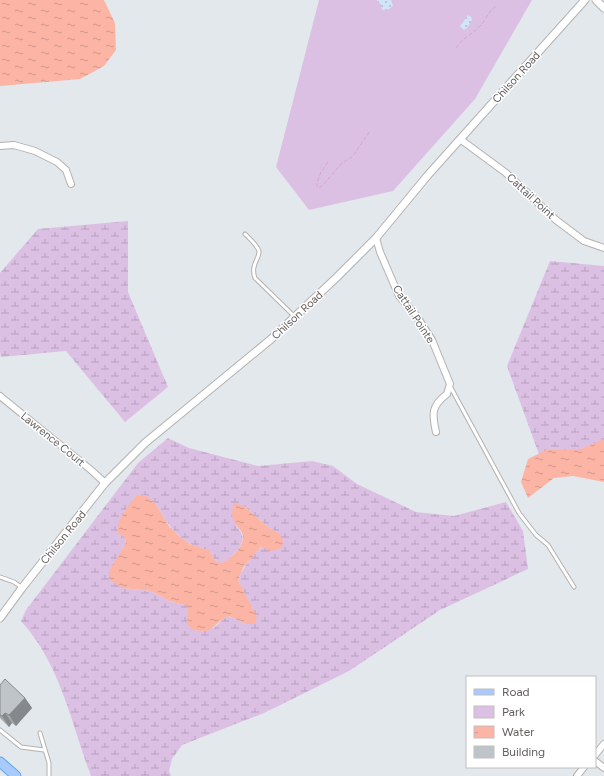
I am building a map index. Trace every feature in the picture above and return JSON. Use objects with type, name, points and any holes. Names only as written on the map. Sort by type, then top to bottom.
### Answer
[{"type":"main road","points":[[0,762],[16,776]]},
{"type":"street","name":"Chilson Road","points":[[0,618],[105,483],[145,443],[270,340],[376,238],[428,175],[585,0]]},
{"type":"street","points":[[596,0],[604,8]]},
{"type":"street","name":"Cattail Point","points":[[460,139],[506,173],[556,220],[584,241],[604,248]]},
{"type":"street","points":[[0,146],[14,145],[35,151],[57,162],[66,170],[71,184]]},
{"type":"street","name":"Cattail Pointe","points":[[376,238],[380,252],[399,296],[416,314],[432,340],[450,384]]},
{"type":"street","points":[[436,432],[433,416],[438,401],[447,394],[450,384]]},
{"type":"street","name":"Lawrence Court","points":[[0,396],[105,483]]},
{"type":"street","points":[[596,754],[604,744]]},
{"type":"street","points":[[596,762],[604,768]]},
{"type":"street","points":[[577,776],[583,768]]},
{"type":"lane","points":[[245,234],[258,250],[259,254],[256,259],[253,273],[255,278],[295,317]]},
{"type":"lane","points":[[450,384],[519,513],[536,535],[548,545],[574,586]]},
{"type":"lane","points":[[0,577],[14,582],[22,588]]},
{"type":"lane","points":[[0,730],[21,747],[44,750]]},
{"type":"lane","points":[[40,733],[49,763],[49,776]]},
{"type":"path","points":[[456,48],[465,38],[477,29],[485,20],[490,11],[496,6]]},
{"type":"path","points":[[328,162],[317,182],[317,186],[319,188],[341,164],[353,156],[370,131]]},
{"type":"green space","points":[[319,0],[532,0],[475,99],[393,191],[309,210],[276,167]]},
{"type":"green space","points":[[128,221],[128,292],[168,387],[125,422],[66,351],[1,357],[0,273],[38,229]]},
{"type":"green space","points":[[550,261],[604,266],[604,481],[545,471],[507,366]]},
{"type":"green space","points":[[168,438],[189,448],[258,466],[312,461],[333,466],[357,484],[416,512],[454,516],[506,502],[523,531],[528,569],[440,610],[349,671],[264,713],[182,745],[172,759],[169,771],[171,776],[91,776],[64,695],[55,675],[35,638],[21,621],[26,610],[138,463]],"holes":[[[155,503],[169,525],[178,535],[191,544],[209,551],[215,561],[222,563],[227,561],[237,551],[241,544],[242,535],[236,526],[244,506],[269,528],[279,533],[260,548],[250,559],[238,580],[256,617],[246,624],[229,616],[223,619],[213,629],[188,606],[169,601],[151,591],[122,588],[120,553],[126,543],[125,538]]]},
{"type":"sand","points":[[377,0],[391,0],[393,6],[389,9],[382,10],[381,4],[377,2]]},
{"type":"sand","points":[[468,15],[472,20],[464,30],[460,26]]},
{"type":"water","points":[[0,0],[104,0],[115,23],[116,50],[104,66],[80,79],[0,86]]},
{"type":"water","points":[[604,439],[604,482],[573,476],[554,478],[528,498],[521,482],[528,459],[546,450],[581,449]]},
{"type":"water","points":[[145,495],[155,503],[169,526],[179,536],[190,544],[210,551],[215,561],[222,563],[238,550],[243,540],[241,531],[232,517],[233,503],[244,506],[269,528],[279,533],[283,540],[282,548],[270,551],[261,547],[243,568],[238,580],[257,617],[255,624],[246,624],[229,616],[209,630],[199,631],[191,629],[187,623],[188,606],[169,601],[151,591],[122,588],[109,579],[109,571],[126,543],[125,538],[118,533],[119,522],[126,509],[136,496]]},
{"type":"building","points":[[5,679],[25,698],[9,715],[5,713],[2,716],[0,715],[0,685]]}]
